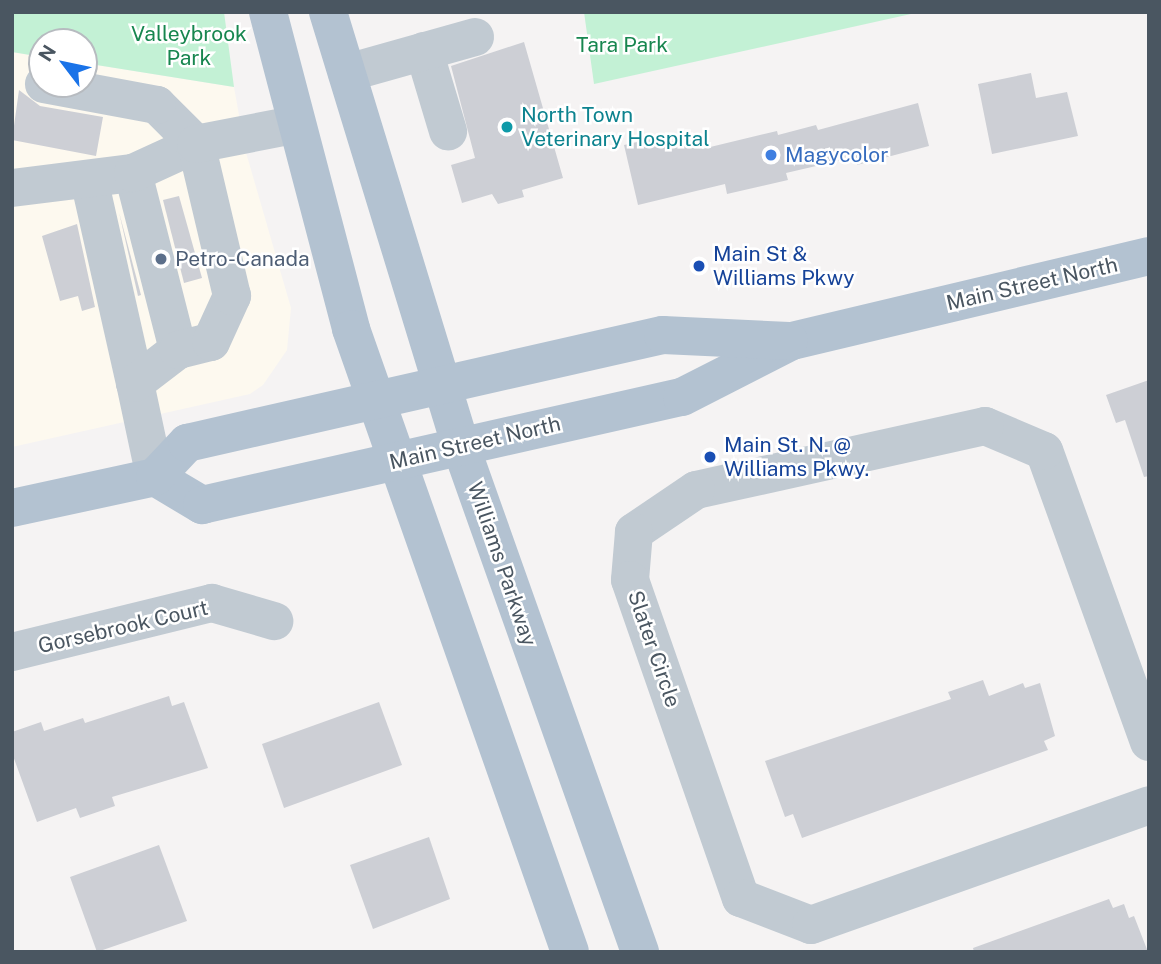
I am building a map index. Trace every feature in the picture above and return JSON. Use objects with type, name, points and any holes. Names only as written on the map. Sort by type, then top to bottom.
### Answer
[{"type":"main road","points":[[268,12],[294,125],[375,400],[570,952]]},
{"type":"main road","name":"Williams Parkway","points":[[328,12],[461,446],[640,952]]},
{"type":"main road","name":"Main Street North","points":[[792,341],[663,335],[187,443],[155,477],[202,505],[682,397],[792,341],[1149,256]]},
{"type":"main road","points":[[12,508],[155,477]]},
{"type":"street","points":[[347,73],[475,37]]},
{"type":"street","points":[[424,51],[448,131]]},
{"type":"street","points":[[98,94],[157,105],[196,145],[232,296],[211,342],[178,350],[135,383]]},
{"type":"street","points":[[12,188],[132,173],[196,145],[294,125]]},
{"type":"street","points":[[132,173],[178,350]]},
{"type":"street","points":[[89,179],[155,477]]},
{"type":"street","name":"Slater Circle","points":[[1149,742],[1044,451],[985,426],[696,490],[634,532],[631,580],[741,898],[811,925],[1149,805]]},
{"type":"street","name":"Gorsebrook Court","points":[[12,652],[212,604],[274,621]]},
{"type":"shaded area","points":[[12,52],[28,55],[28,98],[98,98],[98,65],[234,87],[245,149],[291,308],[287,350],[263,385],[250,394],[12,447]]},
{"type":"green space","name":"Valleybrook Park","points":[[12,12],[224,12],[234,87],[98,65],[98,28],[28,28],[28,55],[12,52]]},
{"type":"green space","name":"Tara Park","points":[[584,12],[920,12],[594,84]]},
{"type":"building","name":"North Town Veterinary Hospital","points":[[524,42],[563,178],[522,190],[524,197],[498,204],[492,194],[462,203],[451,165],[475,158],[451,66]]},
{"type":"building","points":[[1031,73],[1036,98],[1067,92],[1078,136],[992,154],[978,84]]},
{"type":"building","points":[[19,90],[40,106],[103,117],[96,156],[12,140]]},
{"type":"building","points":[[918,103],[929,146],[857,165],[855,157],[786,173],[788,180],[727,194],[725,184],[638,205],[624,145],[664,136],[666,143],[699,136],[702,149],[777,131],[778,135],[816,125],[818,130]]},
{"type":"building","points":[[179,196],[202,278],[184,283],[163,200]]},
{"type":"building","points":[[119,212],[141,295],[138,296]]},
{"type":"building","points":[[77,224],[95,307],[82,311],[78,296],[60,301],[42,236]]},
{"type":"building","points":[[1149,380],[1149,476],[1144,477],[1125,420],[1116,423],[1106,395]]},
{"type":"building","points":[[983,680],[989,696],[1023,683],[1025,688],[1040,683],[1055,736],[1044,741],[1048,750],[802,838],[793,814],[785,817],[765,761],[951,699],[948,692]]},
{"type":"building","points":[[169,696],[172,706],[184,702],[208,768],[112,797],[115,806],[80,818],[76,808],[37,822],[12,753],[12,732],[41,722],[44,731],[83,718],[85,723]]},
{"type":"building","points":[[379,702],[402,765],[284,808],[262,744]]},
{"type":"building","points":[[429,837],[450,899],[373,929],[350,865]]},
{"type":"building","points":[[159,845],[187,921],[97,952],[70,877]]},
{"type":"building","points":[[1109,899],[1113,908],[1124,904],[1129,918],[1134,916],[1148,952],[974,952],[973,948]]},
{"type":"place","name":"North Town Veterinary Hospital","points":[[507,127]]},
{"type":"place","name":"Magycolor","points":[[771,155]]},
{"type":"place","name":"Petro-Canada","points":[[161,259]]},
{"type":"place","name":"Main St & Williams Pkwy","points":[[699,266]]},
{"type":"place","name":"Main St. N. @ Williams Pkwy.","points":[[710,457]]}]
